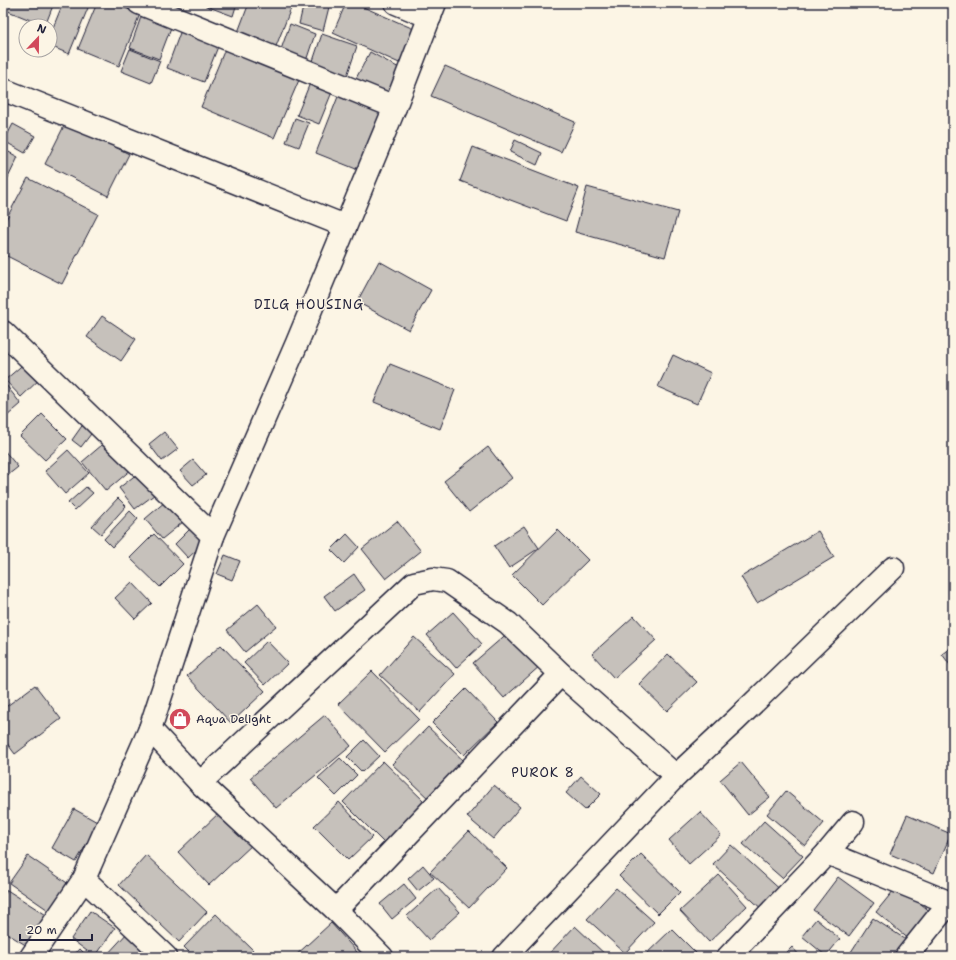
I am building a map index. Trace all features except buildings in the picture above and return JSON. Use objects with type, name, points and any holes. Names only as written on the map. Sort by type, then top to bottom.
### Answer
[{"type":"street","points":[[139,3],[395,107]]},
{"type":"street","points":[[31,957],[84,879],[150,729],[213,536],[297,342],[395,107],[433,10],[396,3]]},
{"type":"street","points":[[4,90],[345,226]]},
{"type":"street","points":[[3,332],[213,536]]},
{"type":"street","points":[[504,957],[676,776],[893,568]]},
{"type":"street","points":[[200,782],[414,583],[433,579],[447,581],[508,623],[561,674],[676,776]]},
{"type":"street","points":[[336,910],[561,674]]},
{"type":"street","points":[[150,729],[200,782],[336,910],[382,957]]},
{"type":"street","points":[[728,957],[827,853],[853,822]]},
{"type":"street","points":[[827,853],[951,903],[906,957]]},
{"type":"street","points":[[84,879],[166,957]]},
{"type":"place","name":"Aqua Delight","points":[[180,719]]},
{"type":"district","name":"DILG HOUSING","points":[[309,304]]},
{"type":"district","name":"PUROK 8","points":[[543,772]]}]
